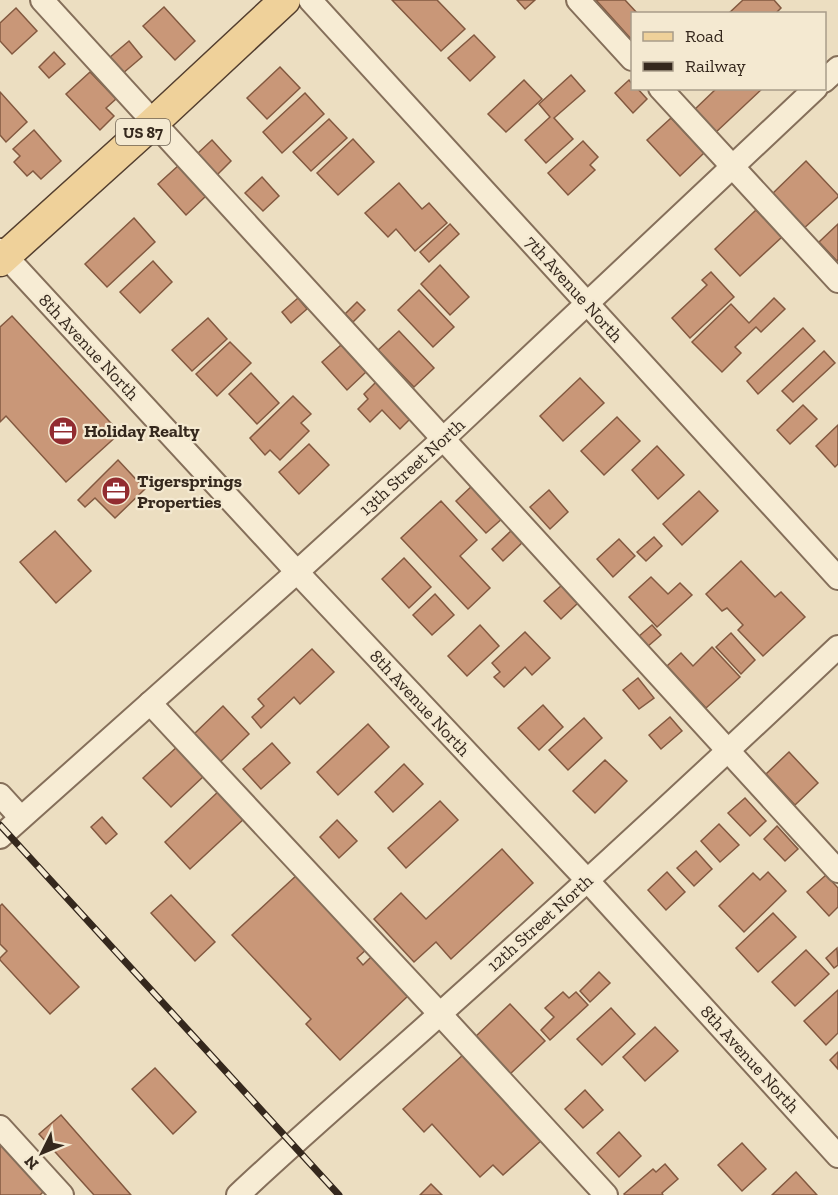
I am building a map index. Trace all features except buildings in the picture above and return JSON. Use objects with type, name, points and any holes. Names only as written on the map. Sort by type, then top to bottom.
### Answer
[{"type":"main road","name":"US 87","points":[[2,256],[154,122],[285,0]]},
{"type":"street","points":[[42,0],[838,871]]},
{"type":"street","name":"7th Avenue North","points":[[310,0],[838,578]]},
{"type":"street","points":[[578,0],[631,57]]},
{"type":"street","points":[[826,80],[838,68]]},
{"type":"street","points":[[662,90],[838,281]]},
{"type":"street","name":"13th Street North","points":[[0,837],[443,439],[814,90]]},
{"type":"street","name":"8th Avenue North","points":[[2,256],[587,880],[838,1156]]},
{"type":"street","name":"12th Street North","points":[[238,1195],[728,752],[838,647]]},
{"type":"street","points":[[150,703],[606,1195]]},
{"type":"street","points":[[0,795],[21,818]]},
{"type":"street","points":[[0,1127],[62,1195]]},
{"type":"railway","points":[[0,825],[339,1195]]},
{"type":"place","name":"Holiday Realty","points":[[63,431]]},
{"type":"place","name":"Tigersprings Properties","points":[[116,491]]}]
